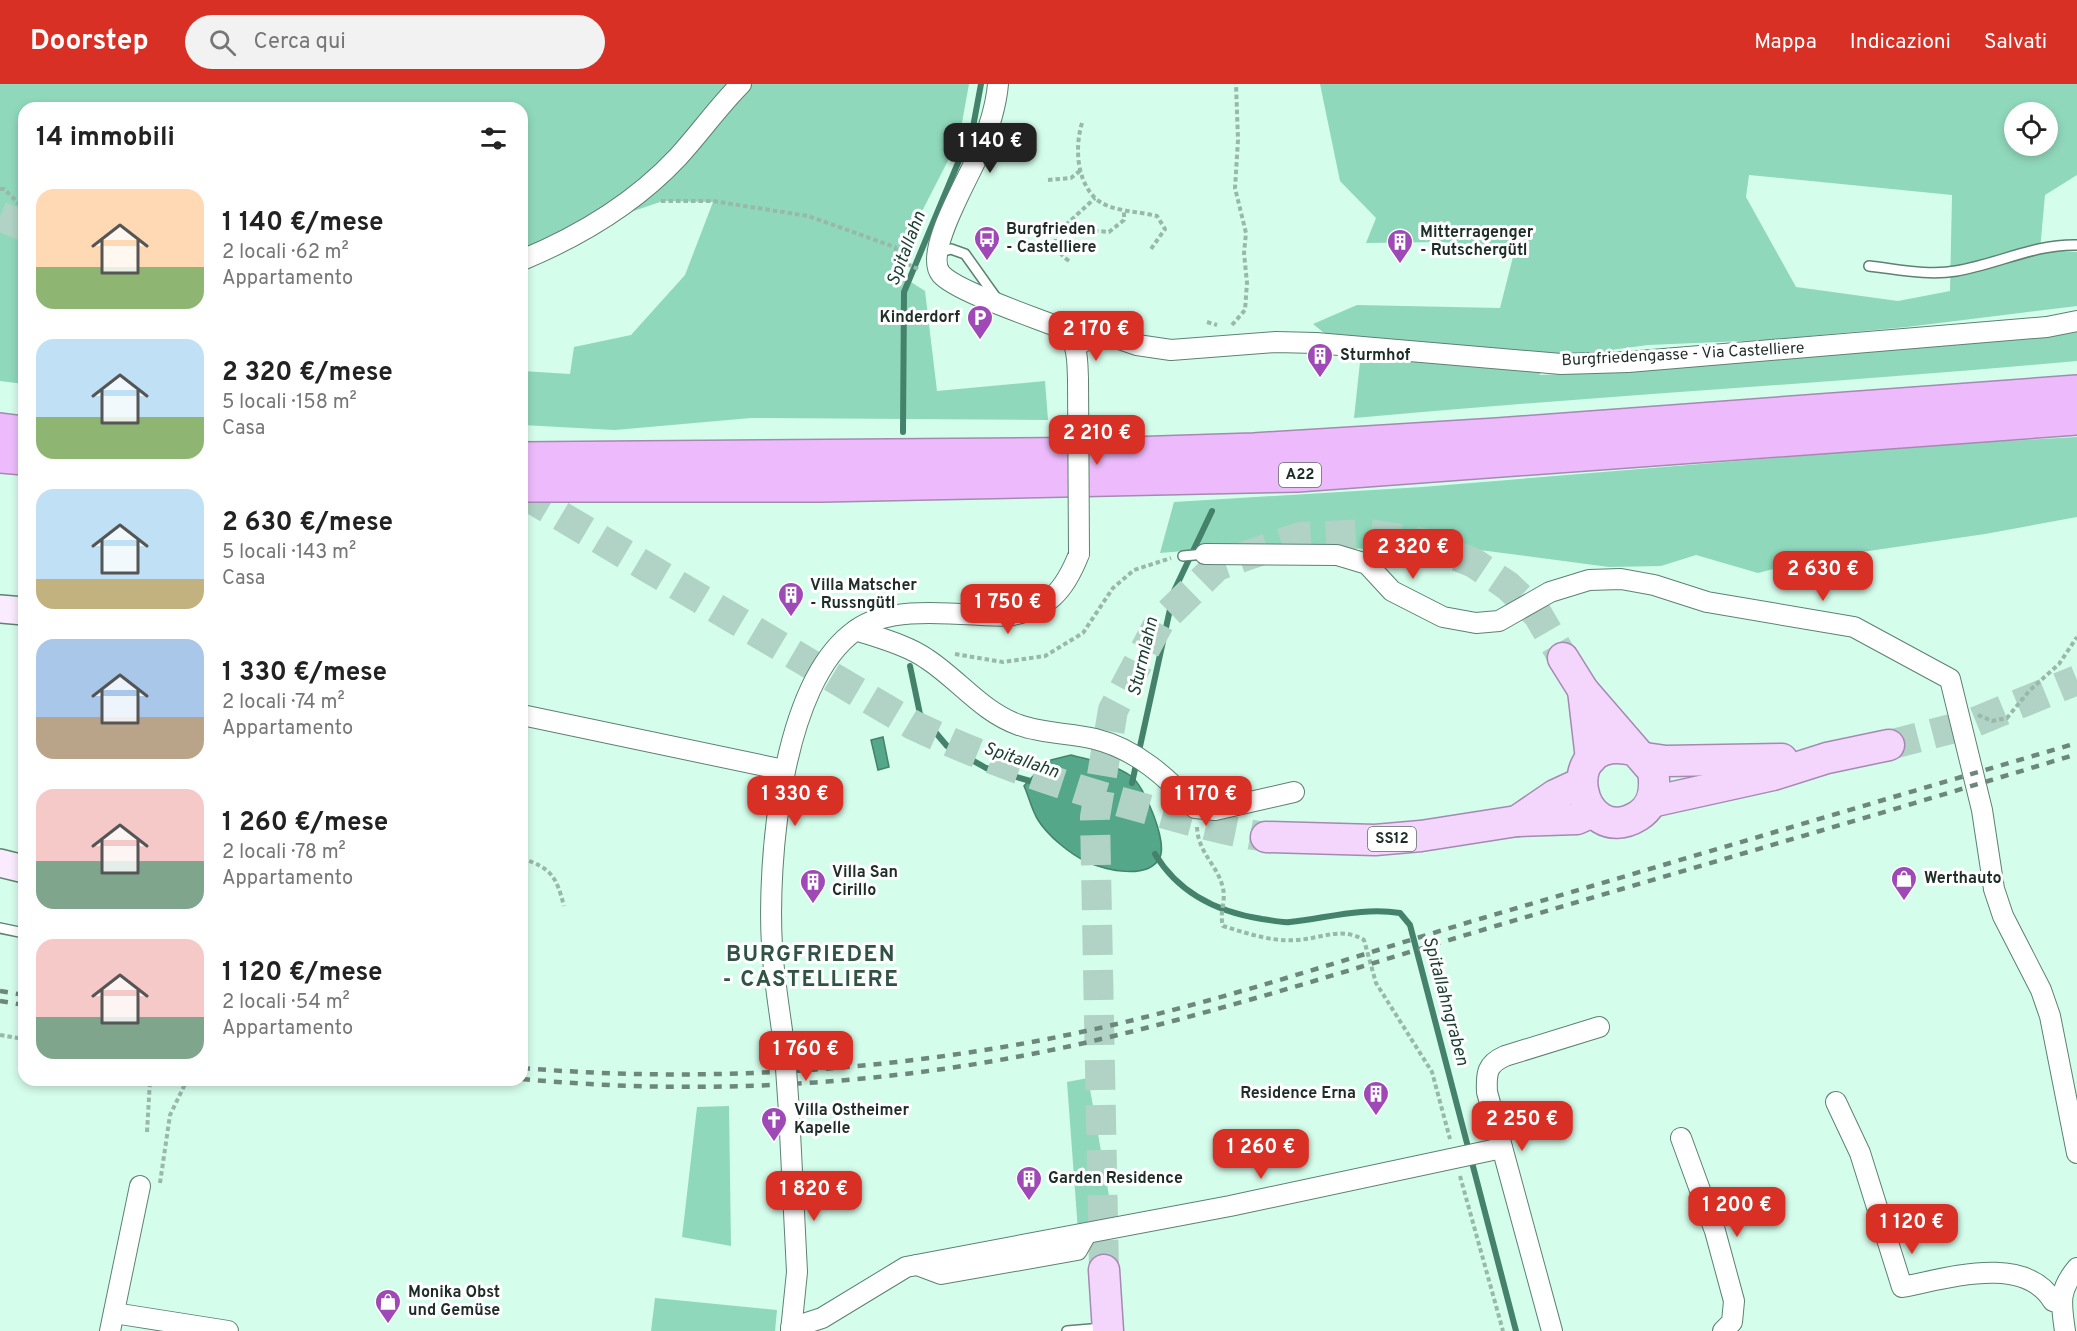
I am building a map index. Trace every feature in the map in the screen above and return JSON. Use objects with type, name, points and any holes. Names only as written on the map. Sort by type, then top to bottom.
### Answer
[{"type":"highway","name":"A22","points":[[528,459],[1130,454],[1254,450],[1497,435],[2077,392]]},
{"type":"highway","name":"A22","points":[[528,485],[834,485],[1297,475],[2077,418]]},
{"type":"highway","points":[[0,430],[18,432]]},
{"type":"highway","points":[[0,456],[18,458]]},
{"type":"main road","points":[[1563,658],[1583,690],[1653,771],[1656,787],[1651,802]]},
{"type":"main road","points":[[1583,690],[1586,771],[1584,799],[1593,812]]},
{"type":"main road","name":"SS12","points":[[1266,837],[1375,840],[1421,836],[1517,821],[1577,819],[1593,812],[1611,821],[1631,820],[1643,813],[1651,802],[1773,775],[1827,758],[1889,745]]},
{"type":"main road","name":"SS12","points":[[1517,821],[1586,771],[1604,750],[1618,747],[1666,761],[1827,758]]},
{"type":"main road","points":[[1104,1270],[1108,1330]]},
{"type":"street","points":[[528,258],[563,243],[610,215],[652,182],[678,156],[714,111],[741,84]]},
{"type":"street","points":[[998,84],[979,154],[943,231],[937,253],[939,273],[954,285],[1061,328],[1072,336],[1077,346],[1079,554],[1068,581],[1052,598],[1023,613],[1008,616],[911,614],[882,618],[856,630],[830,656],[807,699],[784,770],[771,887],[772,947],[785,1054],[797,1272],[791,1330],[822,1318],[906,1267],[917,1264],[1086,1234],[1502,1148]]},
{"type":"street","name":"Burgfriedengasse - Via Castelliere","points":[[1077,346],[1092,337],[1108,335],[1137,345],[1171,350],[1276,342],[1316,343],[1561,364],[1628,362],[1850,345],[2047,327],[2077,321]]},
{"type":"street","points":[[1202,554],[1337,555],[1367,564],[1392,591],[1443,617],[1476,623],[1499,621],[1550,592],[1589,580],[1621,579],[1654,585],[1707,602],[1854,627],[1950,678],[1982,810],[1994,889],[2003,916],[2041,990],[2050,1016],[2077,1153]]},
{"type":"street","points":[[0,609],[18,610]]},
{"type":"street","points":[[856,630],[926,657],[968,694],[994,713],[1020,725],[1097,740],[1136,757],[1171,782],[1195,808],[1215,810],[1294,792]]},
{"type":"street","points":[[528,716],[784,770]]},
{"type":"street","points":[[0,863],[18,868]]},
{"type":"street","points":[[1551,1331],[1487,1092],[1486,1073],[1493,1061],[1599,1027]]},
{"type":"street","points":[[1836,1102],[1860,1153],[1902,1287],[1994,1271],[2028,1280],[2046,1291],[2053,1301],[2061,1303]]},
{"type":"street","points":[[1681,1138],[1715,1231],[1734,1301],[1732,1322],[1723,1331]]},
{"type":"street","points":[[139,1191],[112,1322],[228,1331]]},
{"type":"street","points":[[917,1264],[941,1274],[1077,1250],[1086,1234]]},
{"type":"street","points":[[2065,1331],[2061,1303],[2065,1282],[2077,1268]]},
{"type":"lane","points":[[1869,266],[1923,272],[1956,271],[2042,247],[2077,245]]},
{"type":"lane","points":[[937,253],[951,249],[965,254],[1001,303]]},
{"type":"lane","points":[[1183,556],[1202,554]]},
{"type":"lane","points":[[0,928],[18,932]]},
{"type":"lane","points":[[1067,1331],[1108,1330]]},
{"type":"path","points":[[1208,322],[1226,328],[1235,324],[1245,310],[1246,232],[1235,188],[1238,140],[1236,84]]},
{"type":"path","points":[[1082,123],[1077,141],[1081,170],[1095,198],[1124,210],[1157,216],[1165,229],[1151,249]]},
{"type":"path","points":[[1048,180],[1071,178],[1081,170]]},
{"type":"path","points":[[0,189],[4,189],[18,203]]},
{"type":"path","points":[[1069,261],[1061,255],[1055,244],[1056,234],[1095,198]]},
{"type":"path","points":[[653,203],[713,201],[808,216],[895,247],[901,261],[923,271]]},
{"type":"path","points":[[1063,228],[1109,232],[1124,219],[1124,210]]},
{"type":"path","points":[[951,653],[1003,662],[1045,656],[1083,633],[1113,588],[1134,570],[1167,558],[1183,556]]},
{"type":"path","points":[[1960,716],[1972,712],[1992,721],[2007,718],[2029,691],[2059,664],[2077,638]]},
{"type":"path","points":[[1195,808],[1197,843],[1218,873],[1224,899],[1220,916],[1223,926],[1257,936],[1295,940],[1333,933],[1353,934],[1364,940],[1376,983],[1432,1072],[1466,1156],[1503,1331]]},
{"type":"path","points":[[528,861],[549,870],[558,882],[564,906]]},
{"type":"path","points":[[0,1035],[18,1038]]},
{"type":"path","points":[[147,1132],[150,1086]]},
{"type":"path","points":[[139,1191],[148,1197],[159,1190],[170,1115],[185,1086]]},
{"type":"shaded area","points":[[0,84],[969,84],[959,139],[892,270],[925,291],[937,391],[1045,381],[1048,420],[751,418],[615,430],[528,425],[528,371],[570,374],[574,347],[631,335],[685,275],[713,202],[663,201],[528,247],[528,102],[18,102],[18,383],[0,381]]},
{"type":"shaded area","points":[[1320,84],[2077,84],[2077,175],[2045,195],[2040,250],[2077,252],[2077,306],[1907,327],[1767,340],[1648,345],[1559,357],[1539,375],[1594,373],[2077,327],[2077,361],[1354,418],[1360,362],[1313,324],[1357,305],[1500,308],[1515,249],[1443,242],[1366,243],[1376,218],[1340,181]],"holes":[[[1749,175],[1952,195],[1950,291],[1898,301],[1796,287],[1746,197]]]},
{"type":"shaded area","points":[[2077,437],[2077,517],[1985,534],[1807,560],[1758,573],[1696,555],[1661,566],[1609,567],[1472,549],[1220,548],[1160,553],[1174,502],[1422,487],[1933,445]]},
{"type":"shaded area","points":[[883,737],[889,767],[878,770],[871,740]]},
{"type":"shaded area","points":[[1071,755],[1117,768],[1131,776],[1136,782],[1154,815],[1161,841],[1159,859],[1153,865],[1136,871],[1125,871],[1095,865],[1080,859],[1053,838],[1042,826],[1024,786],[1047,761]]},
{"type":"shaded area","points":[[1088,1078],[1114,1224],[1078,1231],[1067,1082]]},
{"type":"shaded area","points":[[729,1106],[731,1246],[682,1237],[697,1107]]},
{"type":"shaded area","points":[[655,1298],[777,1310],[775,1331],[651,1331]]},
{"type":"waterway","name":"Spitallahn","points":[[903,432],[904,292],[973,127],[981,84]]},
{"type":"waterway","name":"Sturmlahn","points":[[1132,783],[1174,591],[1212,511]]},
{"type":"waterway","name":"Spitallahn","points":[[910,666],[920,714],[947,746],[986,768],[1037,783]]},
{"type":"waterway","name":"Spitallahngraben","points":[[1155,854],[1165,868],[1188,890],[1201,899],[1230,912],[1280,922],[1372,911],[1400,913],[1410,925],[1516,1331]]},
{"type":"tunnel","points":[[0,216],[18,224]]},
{"type":"tunnel","points":[[528,497],[913,725],[1002,763],[1062,784],[1196,822],[1266,837]]},
{"type":"tunnel","points":[[1104,1270],[1095,817],[1113,710],[1159,623],[1217,566],[1300,537],[1369,534],[1421,542],[1474,563],[1508,586],[1538,615],[1563,658]]},
{"type":"tunnel","points":[[1889,745],[1970,724],[2077,680]]},
{"type":"railway","points":[[528,1068],[649,1074],[712,1074],[838,1068],[963,1053],[1084,1031],[1256,987],[2077,743]]},
{"type":"railway","points":[[528,1079],[666,1087],[811,1083],[955,1067],[1026,1055],[1148,1028],[1249,1000],[2077,754]]},
{"type":"railway","points":[[0,991],[18,994]]},
{"type":"railway","points":[[0,1001],[18,1004]]},
{"type":"place","name":"Burgfrieden - Castelliere","points":[[987,262]]},
{"type":"place","name":"Mitterragenger - Rutschergütl","points":[[1400,265]]},
{"type":"place","name":"Kinderdorf","points":[[980,341]]},
{"type":"place","name":"Sturmhof","points":[[1320,379]]},
{"type":"place","name":"Villa Matscher - Russngütl","points":[[791,618]]},
{"type":"place","name":"Werthauto","points":[[1904,902]]},
{"type":"place","name":"Villa San Cirillo","points":[[813,905]]},
{"type":"place","name":"Residence Erna","points":[[1376,1117]]},
{"type":"place","name":"Villa Ostheimer Kapelle","points":[[774,1143]]},
{"type":"place","name":"Garden Residence","points":[[1029,1202]]},
{"type":"place","name":"Monika Obst und Gemüse","points":[[388,1325]]},
{"type":"district","name":"BURGFRIEDEN - CASTELLIERE","points":[[811,968]]}]
